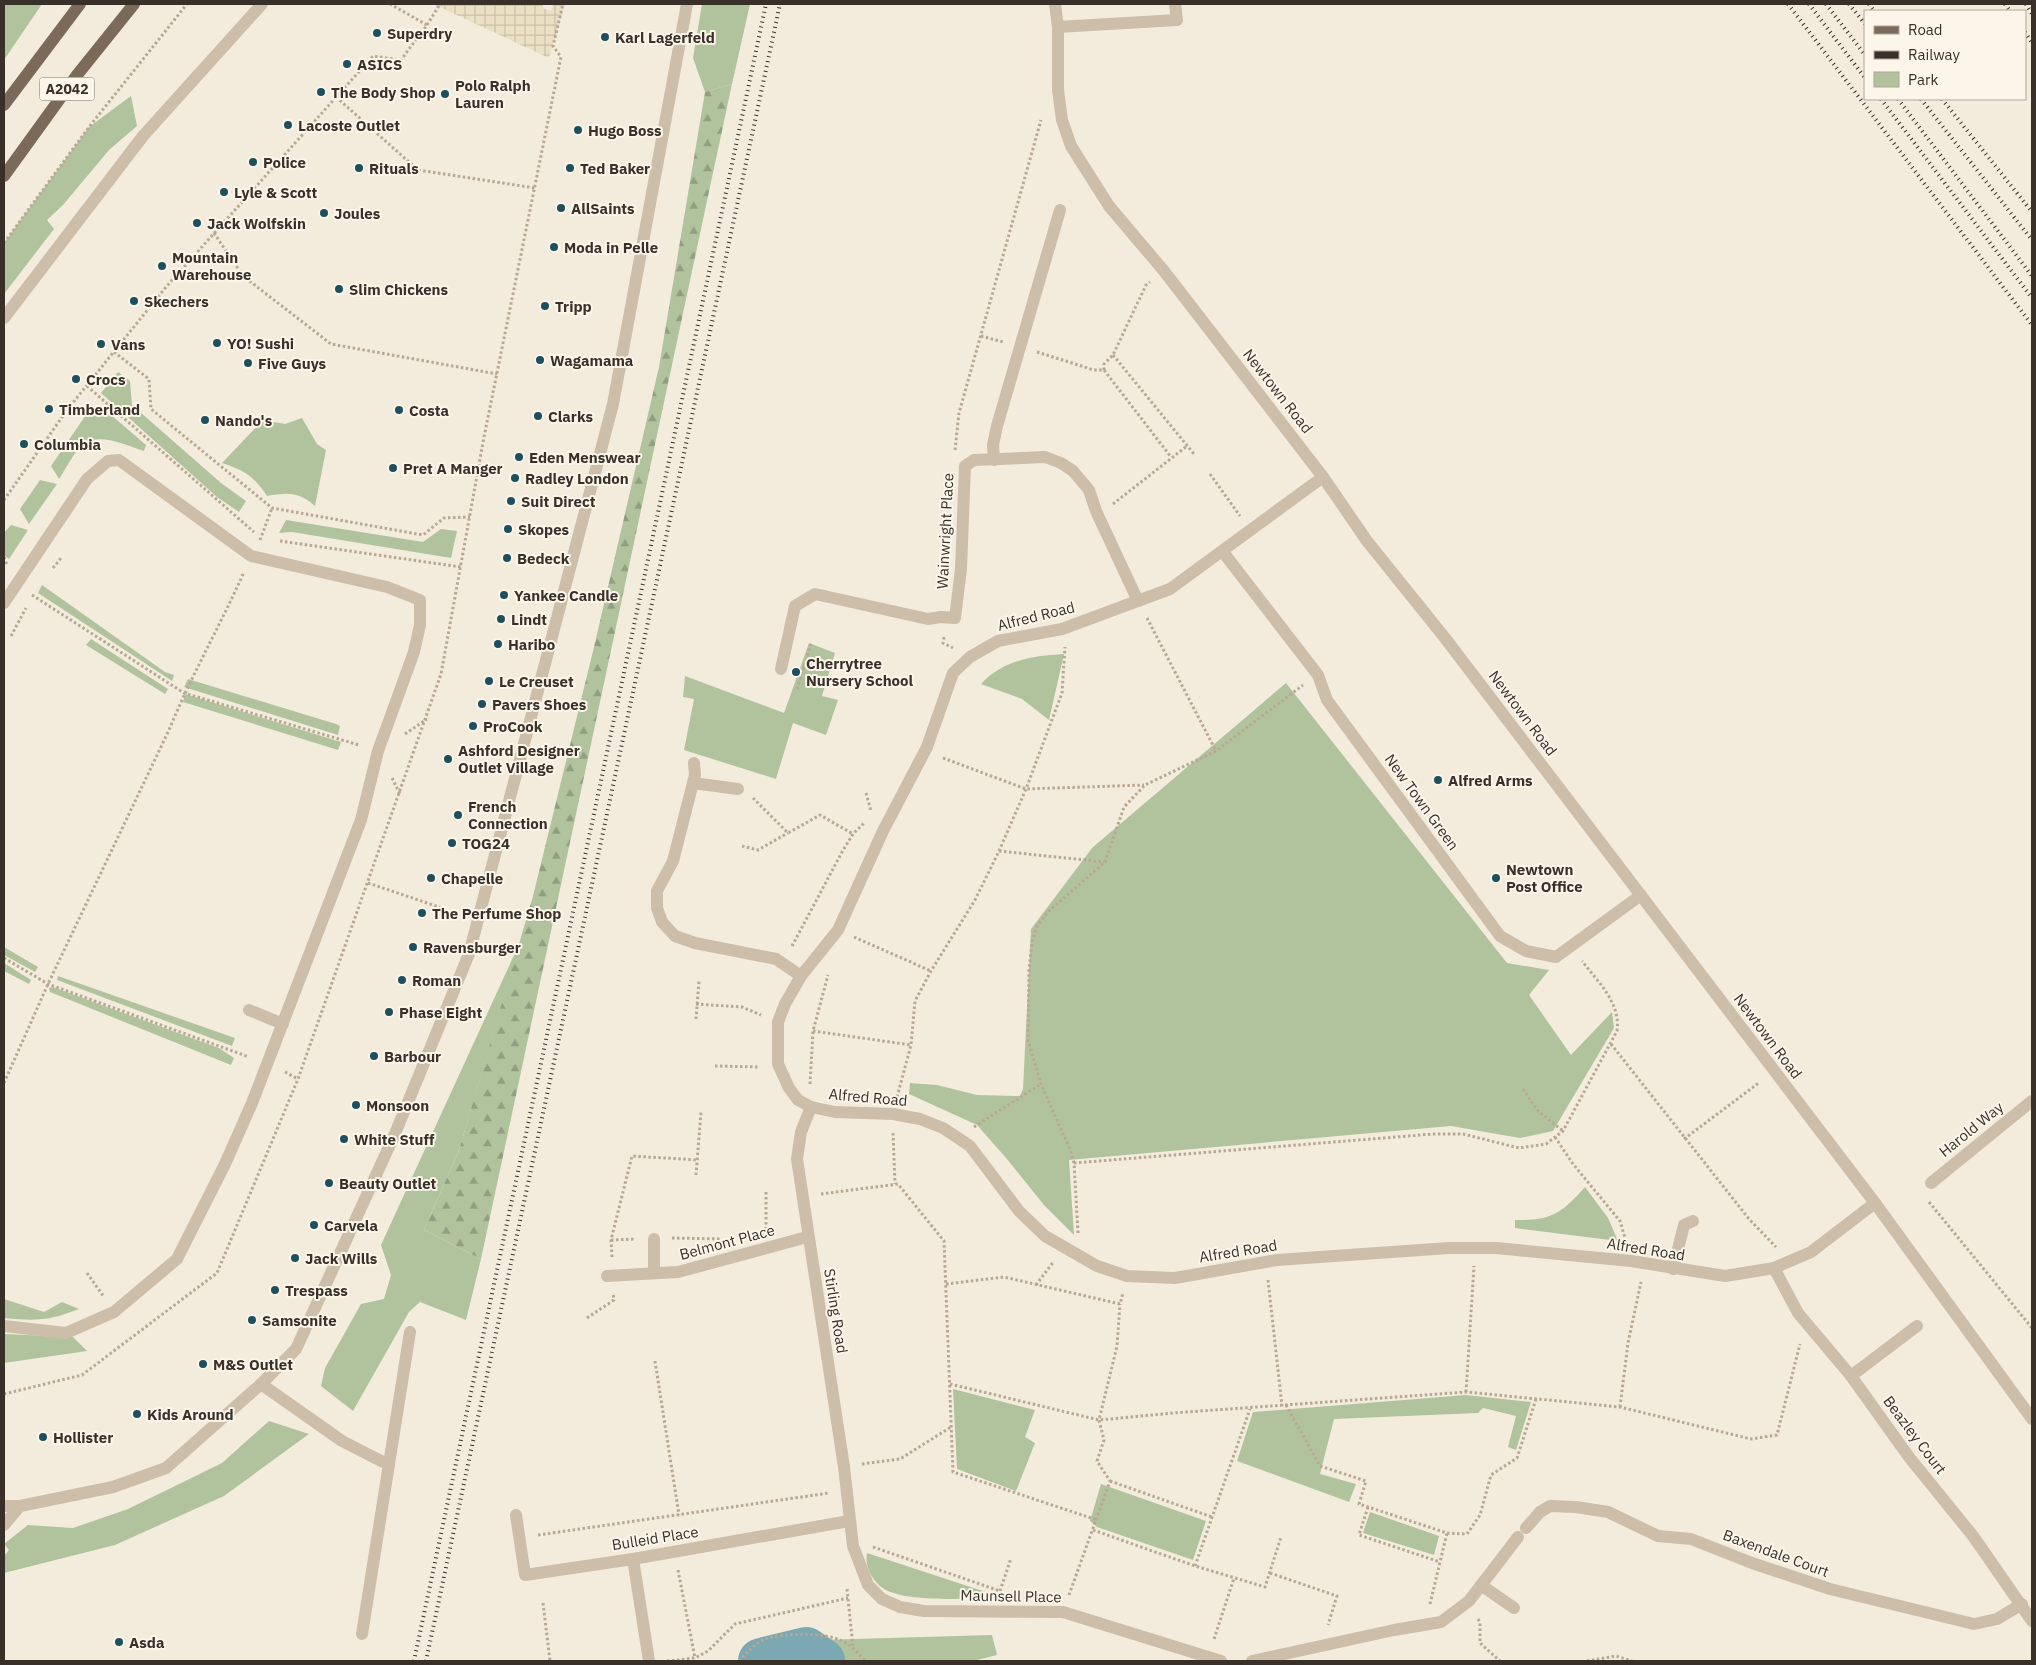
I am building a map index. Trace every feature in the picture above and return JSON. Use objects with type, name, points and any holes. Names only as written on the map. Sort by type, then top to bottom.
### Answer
[{"type":"main road","name":"A2042","points":[[4,105],[80,4]]},
{"type":"main road","name":"A2042","points":[[4,176],[134,4]]},
{"type":"street","points":[[4,318],[143,136],[262,4]]},
{"type":"street","points":[[4,1506],[20,1506],[113,1487],[166,1468],[261,1384],[296,1349],[394,1136],[469,954],[614,404],[687,4]]},
{"type":"street","name":"Newtown Road","points":[[1055,4],[1058,26],[1058,90],[1062,120],[1071,146],[1109,206],[1164,271],[1323,476],[1367,541],[1445,638],[1875,1203],[2032,1419]]},
{"type":"street","points":[[1058,26],[1177,20],[1175,4]]},
{"type":"street","points":[[994,460],[993,445],[996,426],[1022,347],[1060,210]]},
{"type":"street","name":"Wainwright Place","points":[[955,618],[961,569],[965,466],[974,460],[1045,456],[1073,471],[1089,490],[1096,511],[1138,601]]},
{"type":"street","points":[[4,603],[87,479],[108,460],[119,460],[251,556],[387,587],[420,600],[420,625],[414,652],[378,751],[361,820],[268,1064],[225,1164],[177,1258],[114,1312],[66,1333],[4,1326]]},
{"type":"street","name":"Alfred Road","points":[[1323,476],[1223,552],[1170,589],[1062,629],[998,641],[970,657],[952,672],[926,747],[879,839],[838,930],[802,976],[785,1004],[778,1022],[778,1064],[789,1088],[798,1100],[811,1107],[835,1112],[892,1114],[920,1119],[942,1128],[970,1146],[1019,1211],[1045,1236],[1096,1266],[1127,1276],[1175,1278],[1266,1262],[1475,1248],[1496,1248],[1631,1261],[1725,1276],[1774,1268],[1811,1252],[1875,1203]]},
{"type":"street","name":"New Town Green","points":[[1223,552],[1318,675],[1327,700],[1500,936],[1526,951],[1556,956],[1641,895]]},
{"type":"street","points":[[781,669],[795,606],[815,594],[928,619],[941,617],[955,618]]},
{"type":"street","points":[[694,763],[693,783],[672,861],[657,891],[657,908],[662,922],[676,936],[695,944],[776,959],[802,976]]},
{"type":"street","points":[[693,783],[738,789]]},
{"type":"street","points":[[249,1010],[283,1024]]},
{"type":"street","name":"Harold Way","points":[[1930,1183],[1961,1150],[2031,1104]]},
{"type":"street","name":"Stirling Road","points":[[811,1107],[801,1132],[797,1159],[807,1237],[844,1467],[850,1521]]},
{"type":"street","points":[[1673,1269],[1684,1225],[1693,1221]]},
{"type":"street","name":"Belmont Place","points":[[610,1276],[678,1272],[807,1237]]},
{"type":"street","points":[[654,1239],[654,1273]]},
{"type":"street","name":"Beazley Court","points":[[1774,1268],[1805,1322],[1851,1376],[2022,1604],[2032,1621]]},
{"type":"street","points":[[1851,1376],[1917,1326]]},
{"type":"street","points":[[362,1634],[410,1332]]},
{"type":"street","points":[[261,1384],[342,1441],[389,1465]]},
{"type":"street","points":[[4,1524],[20,1506]]},
{"type":"street","name":"Baxendale Court","points":[[1481,1585],[1522,1532],[1540,1512],[1550,1506],[1576,1507],[1608,1512],[1658,1536],[1691,1539],[1752,1563],[1830,1589],[1974,1624],[1997,1619],[2022,1604]]},
{"type":"street","name":"Bulleid Place","points":[[516,1515],[525,1575],[633,1559],[850,1521]]},
{"type":"street","name":"Maunsell Place","points":[[850,1521],[853,1546],[868,1585],[882,1599],[900,1608],[957,1612],[1063,1612],[1222,1661]]},
{"type":"street","points":[[633,1559],[649,1661]]},
{"type":"street","points":[[1252,1661],[1441,1622],[1466,1603],[1481,1585],[1514,1608]]},
{"type":"path","points":[[4,244],[89,126],[187,4]]},
{"type":"path","points":[[390,4],[427,25]]},
{"type":"path","points":[[4,500],[67,410],[166,287],[373,56],[401,60],[440,4]]},
{"type":"path","points":[[552,46],[563,4]]},
{"type":"path","points":[[336,97],[418,170],[535,188]]},
{"type":"path","points":[[965,466],[955,457],[959,413],[1039,134],[1042,115]]},
{"type":"path","points":[[214,233],[244,276],[331,344],[497,374]]},
{"type":"path","points":[[1164,271],[1146,285],[1113,355],[1104,364],[1104,370],[1171,457]]},
{"type":"path","points":[[1022,347],[1094,370],[1104,370]]},
{"type":"path","points":[[114,352],[149,379],[151,409],[272,508],[423,535],[444,518],[470,517]]},
{"type":"path","points":[[1113,355],[1194,454]]},
{"type":"path","points":[[87,386],[261,538],[461,567]]},
{"type":"path","points":[[1096,511],[1117,502],[1187,446]]},
{"type":"path","points":[[1210,474],[1251,531]]},
{"type":"path","points":[[4,1083],[48,984],[169,730],[184,693],[204,658],[261,538],[272,508]]},
{"type":"path","points":[[16,584],[184,693],[378,751],[427,719]]},
{"type":"path","points":[[1138,601],[1216,750]]},
{"type":"path","points":[[955,618],[945,629],[943,642],[970,657]]},
{"type":"path","points":[[896,1184],[892,1114],[911,1045],[915,1001],[931,971],[975,900],[1000,851],[1026,789],[1062,693],[1066,644],[1062,629]]},
{"type":"path","points":[[797,689],[811,644]]},
{"type":"path","points":[[1079,1256],[1074,1163],[1041,1084],[1028,1040],[1029,971],[1032,942],[1038,926],[1049,911],[1105,862],[1124,807],[1145,785],[1216,750],[1318,675]]},
{"type":"path","points":[[938,757],[1026,789],[1145,785]]},
{"type":"path","points":[[738,789],[747,793],[788,833]]},
{"type":"path","points":[[742,846],[758,850],[820,815],[853,834]]},
{"type":"path","points":[[776,959],[795,944],[853,834],[864,822]]},
{"type":"path","points":[[1000,851],[1105,862]]},
{"type":"path","points":[[368,883],[442,908]]},
{"type":"path","points":[[838,930],[931,971]]},
{"type":"path","points":[[1074,1163],[1433,1134],[1463,1134],[1519,1148],[1546,1144],[1563,1131],[1618,1031],[1619,1019],[1614,1002],[1571,946]]},
{"type":"path","points":[[4,958],[48,984],[268,1064],[298,1079]]},
{"type":"path","points":[[811,1107],[813,1031],[829,970]]},
{"type":"path","points":[[696,1019],[699,981]]},
{"type":"path","points":[[696,1004],[742,1007],[778,1022]]},
{"type":"path","points":[[813,1031],[911,1045]]},
{"type":"path","points":[[1611,1044],[1684,1139],[1749,1219],[1790,1261]]},
{"type":"path","points":[[715,1066],[747,1068],[778,1064]]},
{"type":"path","points":[[1684,1139],[1774,1071]]},
{"type":"path","points":[[957,1138],[1041,1084]]},
{"type":"path","points":[[1523,1089],[1537,1110],[1563,1131]]},
{"type":"path","points":[[696,1175],[701,1112]]},
{"type":"path","points":[[1555,1137],[1573,1164],[1620,1221],[1631,1261]]},
{"type":"path","points":[[587,1318],[614,1300],[610,1276],[611,1240],[632,1156],[698,1160]]},
{"type":"path","points":[[1930,1183],[1921,1192],[2032,1328]]},
{"type":"path","points":[[803,1196],[898,1184],[944,1241],[953,1472],[1096,1520]]},
{"type":"path","points":[[766,1192],[766,1235]]},
{"type":"path","points":[[611,1240],[687,1237],[725,1240]]},
{"type":"path","points":[[1036,1285],[1052,1265],[1061,1245]]},
{"type":"path","points":[[1466,1392],[1475,1248]]},
{"type":"path","points":[[1266,1262],[1284,1405],[1320,1466],[1366,1481],[1359,1504],[1447,1533],[1467,1534],[1480,1515],[1491,1475],[1517,1458],[1536,1398]]},
{"type":"path","points":[[1620,1407],[1628,1342],[1645,1264]]},
{"type":"path","points":[[87,1274],[114,1312]]},
{"type":"path","points":[[1127,1276],[1120,1304],[1118,1346],[1099,1420],[1104,1440],[1097,1461],[1110,1480],[1212,1517]]},
{"type":"path","points":[[946,1284],[1004,1277],[1120,1304]]},
{"type":"path","points":[[950,1384],[1099,1420],[1466,1392],[1620,1407],[1752,1439],[1777,1435],[1805,1322]]},
{"type":"path","points":[[655,1362],[679,1515]]},
{"type":"path","points":[[1195,1566],[1250,1409]]},
{"type":"path","points":[[844,1467],[900,1459],[951,1427]]},
{"type":"path","points":[[1063,1612],[1110,1480]]},
{"type":"path","points":[[520,1538],[846,1489]]},
{"type":"path","points":[[1368,1507],[1359,1535],[1440,1562]]},
{"type":"path","points":[[1093,1530],[1195,1566],[1266,1587],[1281,1537]]},
{"type":"path","points":[[1425,1624],[1447,1533]]},
{"type":"path","points":[[853,1546],[869,1546],[1008,1594]]},
{"type":"path","points":[[674,1552],[695,1658]]},
{"type":"path","points":[[1000,1591],[1011,1558]]},
{"type":"path","points":[[853,1648],[846,1581],[860,1568]]},
{"type":"path","points":[[1270,1573],[1337,1596],[1321,1647]]},
{"type":"path","points":[[1208,1658],[1234,1578]]},
{"type":"path","points":[[666,1661],[695,1658],[708,1651],[735,1624],[848,1598]]},
{"type":"path","points":[[543,1603],[550,1661]]},
{"type":"path","points":[[1466,1603],[1480,1622],[1480,1643],[1500,1661]]},
{"type":"path","points":[[739,1661],[752,1646],[767,1638],[794,1634],[840,1639],[853,1648],[865,1661]]},
{"type":"path","points":[[1587,1661],[1616,1656],[1632,1661]]},
{"type":"green space","points":[[4,4],[42,4],[4,60]]},
{"type":"green space","points":[[702,4],[750,4],[732,84],[705,92],[693,58]]},
{"type":"green space","points":[[732,84],[481,1259],[424,1230],[459,1150],[533,896],[594,647],[659,367],[705,92]]},
{"type":"green space","points":[[131,96],[137,126],[109,150],[63,205],[47,220],[54,229],[4,294],[4,243],[89,127]]},
{"type":"green space","points":[[118,372],[130,381],[132,405],[221,483],[246,501],[239,512],[217,497],[101,393]]},
{"type":"green space","points":[[103,408],[146,445],[144,451],[114,441],[97,439],[90,441],[77,451],[59,479],[51,466],[90,409]]},
{"type":"green space","points":[[302,418],[317,444],[326,450],[315,506],[304,498],[293,494],[267,496],[253,478],[222,463],[263,420],[285,424]]},
{"type":"green space","points":[[40,480],[57,484],[29,524],[20,509]]},
{"type":"green space","points":[[286,520],[423,542],[441,529],[457,531],[451,558],[292,532],[279,533]]},
{"type":"green space","points":[[11,525],[28,530],[9,559],[5,556],[4,533]]},
{"type":"green space","points":[[42,585],[165,672],[174,675],[172,681],[38,593]]},
{"type":"green space","points":[[91,639],[168,689],[165,694],[86,645]]},
{"type":"green space","points":[[809,643],[835,653],[822,696],[838,700],[826,735],[793,723],[776,779],[684,750],[694,699],[683,697],[685,676],[784,713]]},
{"type":"green space","points":[[1064,654],[1049,720],[1022,699],[981,684],[1008,664],[1029,658]]},
{"type":"green space","points":[[188,679],[336,724],[340,726],[338,735],[184,687]]},
{"type":"green space","points":[[1286,683],[1507,963],[1549,970],[1529,995],[1571,1055],[1612,1012],[1614,1028],[1553,1131],[1520,1138],[1451,1126],[1069,1160],[1074,1235],[1044,1205],[977,1125],[909,1094],[910,1083],[937,1085],[977,1095],[1020,1096],[1023,1089],[1031,929],[1092,848]]},
{"type":"green space","points":[[185,694],[341,742],[338,750],[183,702]]},
{"type":"green space","points":[[521,940],[459,1150],[424,1230],[481,1259],[466,1320],[420,1302],[409,1312],[353,1411],[321,1386],[325,1368],[361,1304],[384,1299],[391,1275],[381,1245]]},
{"type":"green space","points":[[4,947],[38,967],[35,972],[4,955]]},
{"type":"green space","points":[[4,963],[31,980],[29,984],[4,971]]},
{"type":"green space","points":[[58,976],[235,1038],[232,1046],[57,980]]},
{"type":"green space","points":[[53,987],[219,1048],[234,1058],[231,1065],[50,992],[49,988]]},
{"type":"green space","points":[[1585,1187],[1608,1218],[1618,1241],[1515,1228],[1515,1220],[1538,1219],[1555,1214]]},
{"type":"green space","points":[[4,1299],[44,1312],[62,1302],[79,1309],[59,1316],[42,1319],[4,1318]]},
{"type":"green space","points":[[4,1334],[73,1337],[87,1351],[4,1363]]},
{"type":"green space","points":[[953,1389],[1035,1410],[1025,1437],[1035,1443],[1016,1491],[957,1469]]},
{"type":"green space","points":[[1466,1395],[1531,1402],[1516,1450],[1508,1447],[1516,1416],[1483,1408],[1478,1413],[1334,1419],[1320,1474],[1356,1484],[1349,1502],[1237,1461],[1253,1412]]},
{"type":"green space","points":[[269,1421],[309,1434],[224,1496],[115,1545],[4,1573],[4,1556],[9,1550],[4,1544],[28,1525],[73,1528],[128,1509],[222,1463]]},
{"type":"green space","points":[[1101,1484],[1206,1521],[1193,1560],[1097,1527],[1090,1521]]},
{"type":"green space","points":[[1370,1512],[1439,1536],[1434,1555],[1363,1533]]},
{"type":"green space","points":[[867,1553],[995,1595],[993,1599],[924,1598],[888,1591],[878,1584],[871,1575],[867,1564]]},
{"type":"green space","points":[[992,1635],[997,1655],[973,1661],[743,1661],[784,1641]]},
{"type":"shaded area","points":[[433,4],[543,4],[543,8],[551,11],[553,4],[565,4],[549,58]]},
{"type":"waterway","points":[[761,1661],[806,1650],[822,1661]]},
{"type":"railway","points":[[414,1661],[766,4]]},
{"type":"railway","points":[[426,1661],[780,4]]},
{"type":"railway","points":[[1788,4],[2032,325]]},
{"type":"railway","points":[[1809,4],[1864,77]]},
{"type":"railway","points":[[1826,4],[1864,54]]},
{"type":"railway","points":[[1849,4],[1864,23]]},
{"type":"railway","points":[[1869,4],[1873,10]]},
{"type":"railway","points":[[2005,4],[2009,10]]},
{"type":"railway","points":[[2026,4],[2032,14]]},
{"type":"railway","points":[[2026,34],[2032,43]]},
{"type":"railway","points":[[1882,100],[2032,298]]},
{"type":"railway","points":[[1899,100],[2032,276]]},
{"type":"railway","points":[[1922,100],[2032,240]]},
{"type":"railway","points":[[1943,100],[2032,212]]},
{"type":"place","name":"Superdry","points":[[377,33]]},
{"type":"place","name":"Karl Lagerfeld","points":[[605,37]]},
{"type":"place","name":"ASICS","points":[[347,64]]},
{"type":"place","name":"The Body Shop","points":[[321,92]]},
{"type":"place","name":"Polo Ralph Lauren","points":[[445,94]]},
{"type":"place","name":"Lacoste Outlet","points":[[288,125]]},
{"type":"place","name":"Hugo Boss","points":[[578,130]]},
{"type":"place","name":"Police","points":[[253,162]]},
{"type":"place","name":"Rituals","points":[[359,168]]},
{"type":"place","name":"Ted Baker","points":[[570,168]]},
{"type":"place","name":"Lyle & Scott","points":[[224,192]]},
{"type":"place","name":"AllSaints","points":[[561,208]]},
{"type":"place","name":"Joules","points":[[324,213]]},
{"type":"place","name":"Jack Wolfskin","points":[[197,223]]},
{"type":"place","name":"Moda in Pelle","points":[[554,247]]},
{"type":"place","name":"Mountain Warehouse","points":[[162,266]]},
{"type":"place","name":"Slim Chickens","points":[[339,289]]},
{"type":"place","name":"Skechers","points":[[134,301]]},
{"type":"place","name":"Tripp","points":[[545,306]]},
{"type":"place","name":"YO! Sushi","points":[[217,343]]},
{"type":"place","name":"Vans","points":[[101,344]]},
{"type":"place","name":"Wagamama","points":[[540,360]]},
{"type":"place","name":"Five Guys","points":[[248,363]]},
{"type":"place","name":"Crocs","points":[[76,379]]},
{"type":"place","name":"Timberland","points":[[49,409]]},
{"type":"place","name":"Costa","points":[[399,410]]},
{"type":"place","name":"Clarks","points":[[538,416]]},
{"type":"place","name":"Nando's","points":[[205,420]]},
{"type":"place","name":"Columbia","points":[[24,444]]},
{"type":"place","name":"Eden Menswear","points":[[519,457]]},
{"type":"place","name":"Pret A Manger","points":[[393,468]]},
{"type":"place","name":"Radley London","points":[[515,478]]},
{"type":"place","name":"Suit Direct","points":[[511,501]]},
{"type":"place","name":"Skopes","points":[[508,529]]},
{"type":"place","name":"Bedeck","points":[[507,558]]},
{"type":"place","name":"Yankee Candle","points":[[504,595]]},
{"type":"place","name":"Lindt","points":[[501,619]]},
{"type":"place","name":"Haribo","points":[[498,644]]},
{"type":"place","name":"Cherrytree Nursery School","points":[[796,672]]},
{"type":"place","name":"Le Creuset","points":[[489,681]]},
{"type":"place","name":"Pavers Shoes","points":[[482,704]]},
{"type":"place","name":"ProCook","points":[[473,726]]},
{"type":"place","name":"Ashford Designer Outlet Village","points":[[448,759]]},
{"type":"place","name":"Alfred Arms","points":[[1438,780]]},
{"type":"place","name":"French Connection","points":[[458,815]]},
{"type":"place","name":"TOG24","points":[[452,843]]},
{"type":"place","name":"Chapelle","points":[[431,878]]},
{"type":"place","name":"Newtown Post Office","points":[[1496,878]]},
{"type":"place","name":"The Perfume Shop","points":[[422,913]]},
{"type":"place","name":"Ravensburger","points":[[413,947]]},
{"type":"place","name":"Roman","points":[[402,980]]},
{"type":"place","name":"Phase Eight","points":[[389,1012]]},
{"type":"place","name":"Barbour","points":[[374,1056]]},
{"type":"place","name":"Monsoon","points":[[356,1105]]},
{"type":"place","name":"White Stuff","points":[[344,1139]]},
{"type":"place","name":"Beauty Outlet","points":[[329,1183]]},
{"type":"place","name":"Carvela","points":[[314,1225]]},
{"type":"place","name":"Jack Wills","points":[[295,1258]]},
{"type":"place","name":"Trespass","points":[[275,1290]]},
{"type":"place","name":"Samsonite","points":[[252,1320]]},
{"type":"place","name":"M&S Outlet","points":[[203,1364]]},
{"type":"place","name":"Kids Around","points":[[137,1414]]},
{"type":"place","name":"Hollister","points":[[43,1437]]},
{"type":"place","name":"Asda","points":[[119,1642]]}]
